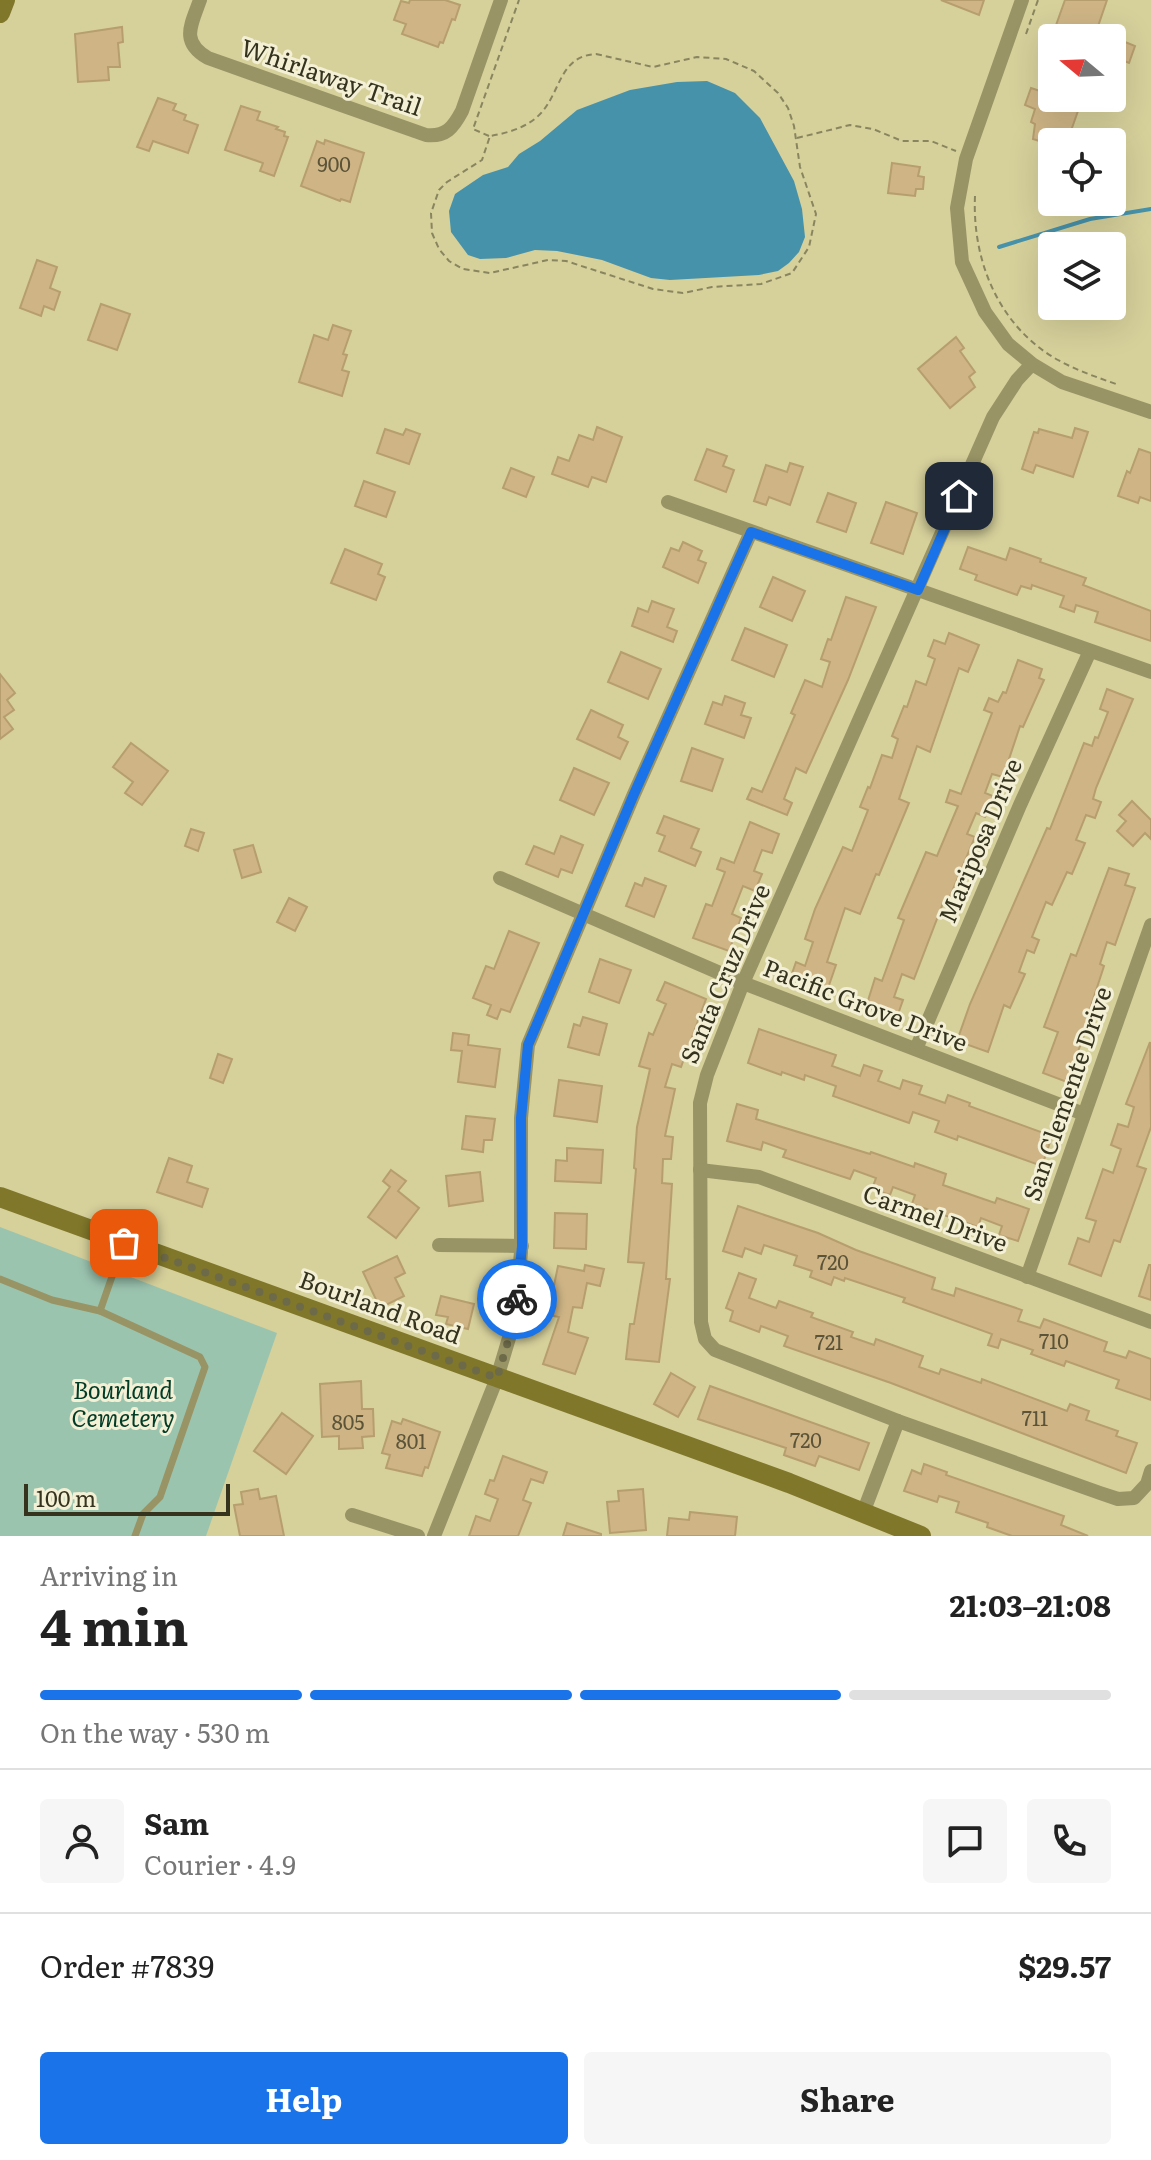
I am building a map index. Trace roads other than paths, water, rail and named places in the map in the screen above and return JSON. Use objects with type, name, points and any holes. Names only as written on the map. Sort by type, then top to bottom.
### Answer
[{"type":"main road","points":[[0,13],[5,0]]},
{"type":"main road","name":"Bourland Road","points":[[0,1197],[774,1477],[921,1536]]},
{"type":"street","name":"Whirlaway Trail","points":[[200,0],[189,32],[197,52],[426,135],[439,136],[453,128],[462,111],[501,0]]},
{"type":"street","points":[[1022,0],[966,159],[957,208],[962,262],[985,312],[1008,344],[1032,364],[1062,382],[1151,412]]},
{"type":"street","name":"Santa Cruz Drive","points":[[1032,364],[1017,380],[993,417],[743,983],[707,1075],[700,1103],[699,1303],[705,1339],[715,1350],[898,1421],[1118,1499],[1134,1498],[1147,1484],[1151,1471]]},
{"type":"street","points":[[668,502],[1151,672]]},
{"type":"street","points":[[434,1536],[497,1378],[515,1318],[522,1246],[521,1118],[528,1045],[751,532]]},
{"type":"street","name":"Mariposa Drive","points":[[916,1049],[1020,805],[1090,651]]},
{"type":"street","name":"Pacific Grove Drive","points":[[500,878],[743,983],[1084,1114]]},
{"type":"street","name":"San Clemente Drive","points":[[1027,1277],[1151,925]]},
{"type":"street","name":"Carmel Drive","points":[[700,1170],[759,1177],[1151,1322]]},
{"type":"street","points":[[439,1245],[522,1246]]},
{"type":"street","points":[[863,1513],[898,1421]]},
{"type":"street","points":[[352,1515],[418,1536]]},
{"type":"lane","points":[[100,1311],[124,1243]]},
{"type":"lane","points":[[0,1279],[52,1300],[100,1311],[200,1357],[205,1367],[160,1497],[143,1514],[135,1536]]},
{"type":"water","points":[[707,81],[735,93],[760,118],[794,181],[802,209],[805,237],[799,252],[778,271],[759,275],[670,280],[651,278],[602,260],[557,251],[535,250],[506,258],[480,259],[468,255],[451,232],[449,211],[455,194],[483,175],[508,167],[519,154],[577,110],[630,90],[677,82]]},
{"type":"waterway","points":[[999,247],[1090,219],[1151,209]]},
{"type":"park label","name":"Bourland Cemetery","points":[[123,1405]]}]
